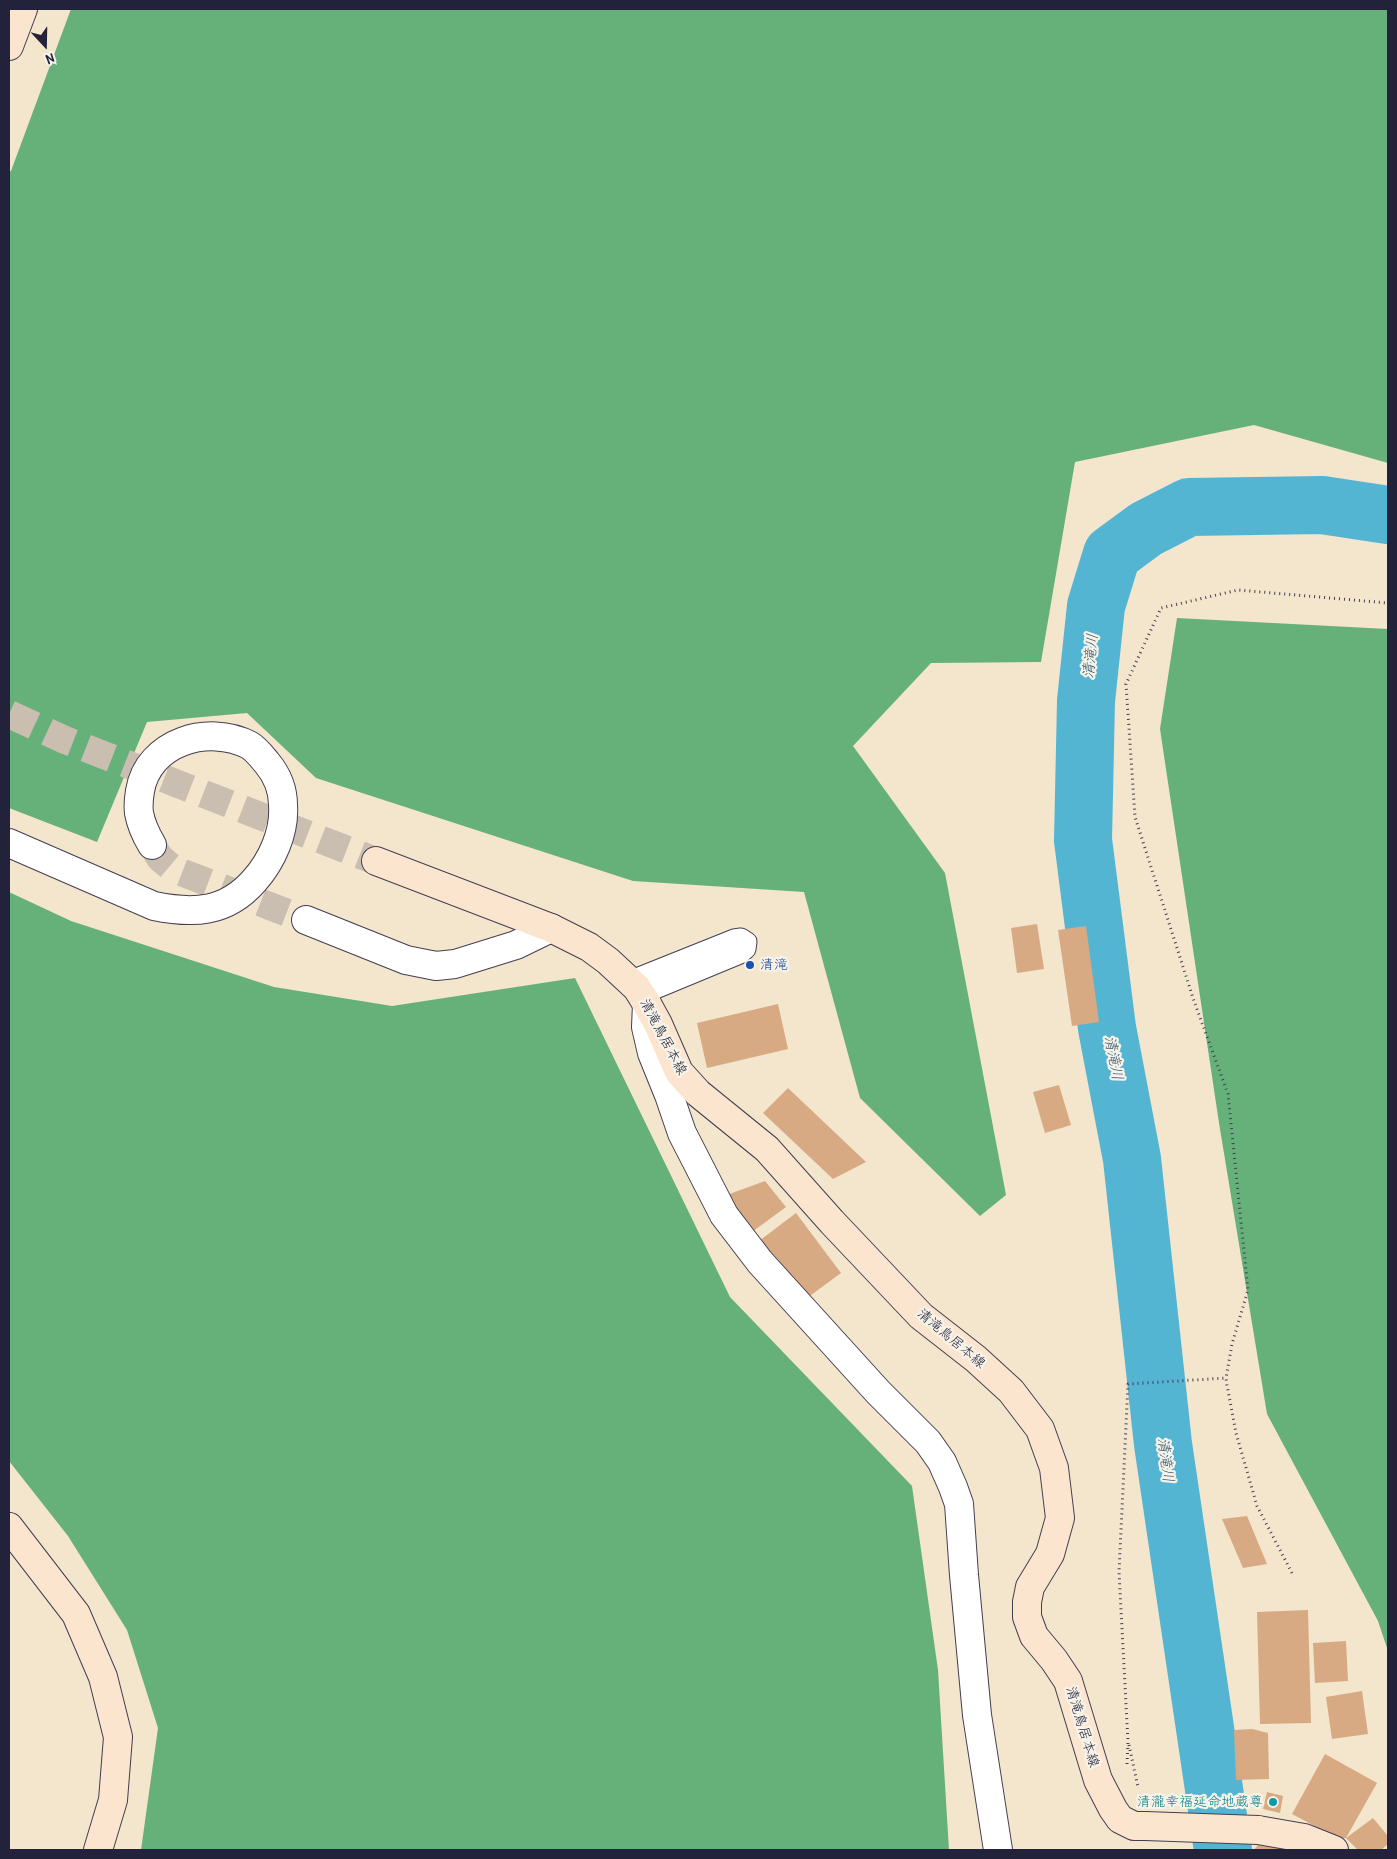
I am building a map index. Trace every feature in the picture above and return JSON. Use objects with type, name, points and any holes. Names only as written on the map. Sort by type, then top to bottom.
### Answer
[{"type":"main road","points":[[9,46],[23,9]]},
{"type":"main road","name":"清滝鳥居本線","points":[[376,861],[551,928],[589,947],[639,994],[658,1024],[678,1072],[698,1093],[767,1149],[832,1222],[921,1316],[976,1359],[1011,1391],[1040,1429],[1054,1468],[1060,1518],[1050,1554],[1030,1587],[1027,1617],[1034,1636],[1068,1681],[1098,1780],[1120,1819],[1134,1826],[1258,1830],[1304,1838],[1334,1850]]},
{"type":"main road","points":[[9,1527],[76,1614],[103,1677],[118,1737],[113,1800],[98,1850]]},
{"type":"street","points":[[9,842],[154,906],[194,911],[215,907],[232,900],[248,888],[260,874],[274,851],[284,820],[282,793],[271,767],[250,745],[218,737],[203,736],[188,739],[159,754],[141,782],[139,795],[138,812],[144,832],[152,844]]},
{"type":"street","points":[[306,920],[406,960],[436,966],[455,964],[516,945],[551,928]]},
{"type":"street","points":[[639,994],[652,1052],[682,1133],[724,1216],[767,1269],[878,1392],[928,1442],[942,1462],[953,1487],[959,1504],[978,1715],[998,1850]]},
{"type":"lane","points":[[742,938],[747,942],[746,949],[740,954],[639,994],[734,939],[742,938]]},
{"type":"path","points":[[1292,1573],[1257,1506],[1236,1433],[1226,1378],[1232,1344],[1248,1290],[1228,1094],[1194,1001],[1135,817],[1126,684],[1162,608],[1238,590],[1388,602]]},
{"type":"path","points":[[1126,1760],[1128,1742],[1119,1572],[1128,1384],[1226,1378]]},
{"type":"green space","points":[[71,9],[1388,9],[1388,463],[1254,425],[1075,462],[1041,662],[931,663],[853,746],[945,873],[1006,1195],[980,1216],[860,1098],[804,892],[633,881],[316,778],[247,713],[147,722],[97,842],[9,808],[9,172],[11,171]]},
{"type":"green space","points":[[1177,618],[1388,629],[1388,1651],[1378,1621],[1267,1414],[1219,1123],[1160,729]]},
{"type":"green space","points":[[9,892],[71,921],[274,987],[392,1006],[575,978],[730,1297],[912,1486],[938,1670],[949,1850],[141,1850],[158,1728],[127,1630],[68,1536],[9,1461]]},
{"type":"building","points":[[1037,924],[1044,969],[1017,973],[1011,928]]},
{"type":"building","points":[[1086,926],[1099,1022],[1072,1026],[1058,930]]},
{"type":"building","points":[[778,1004],[788,1049],[707,1068],[697,1023]]},
{"type":"building","points":[[1059,1085],[1071,1125],[1045,1133],[1033,1092]]},
{"type":"building","points":[[788,1088],[866,1162],[833,1179],[763,1113]]},
{"type":"building","points":[[765,1181],[786,1207],[752,1232],[724,1196]]},
{"type":"building","points":[[796,1213],[841,1273],[803,1301],[759,1241]]},
{"type":"building","points":[[1247,1516],[1267,1564],[1243,1568],[1222,1519]]},
{"type":"building","points":[[1308,1610],[1311,1723],[1260,1724],[1257,1612]]},
{"type":"building","points":[[1346,1641],[1348,1681],[1315,1683],[1313,1643]]},
{"type":"building","points":[[1362,1691],[1368,1734],[1332,1739],[1326,1697]]},
{"type":"building","points":[[1252,1729],[1268,1733],[1269,1779],[1236,1780],[1234,1730]]},
{"type":"building","points":[[1325,1754],[1377,1783],[1346,1838],[1339,1839],[1292,1814]]},
{"type":"building","name":"清瀧幸福延命地蔵尊","points":[[1267,1792],[1283,1796],[1280,1813],[1263,1809]]},
{"type":"building","points":[[1373,1818],[1388,1836],[1388,1844],[1381,1850],[1358,1850],[1346,1838]]},
{"type":"building","points":[[1265,1836],[1315,1850],[1254,1850]]},
{"type":"waterway","name":"清滝川","points":[[1223,1850],[1163,1444],[1132,1159],[1107,1028],[1083,840],[1086,701],[1096,606],[1112,554],[1146,529],[1189,507],[1322,505],[1388,515]]},
{"type":"tunnel","points":[[9,714],[65,740],[376,861]]},
{"type":"tunnel","points":[[152,845],[160,858],[173,869],[306,920]]},
{"type":"place","name":"清滝","points":[[750,965]]},
{"type":"place","name":"清瀧幸福延命地蔵尊","points":[[1273,1802]]}]
